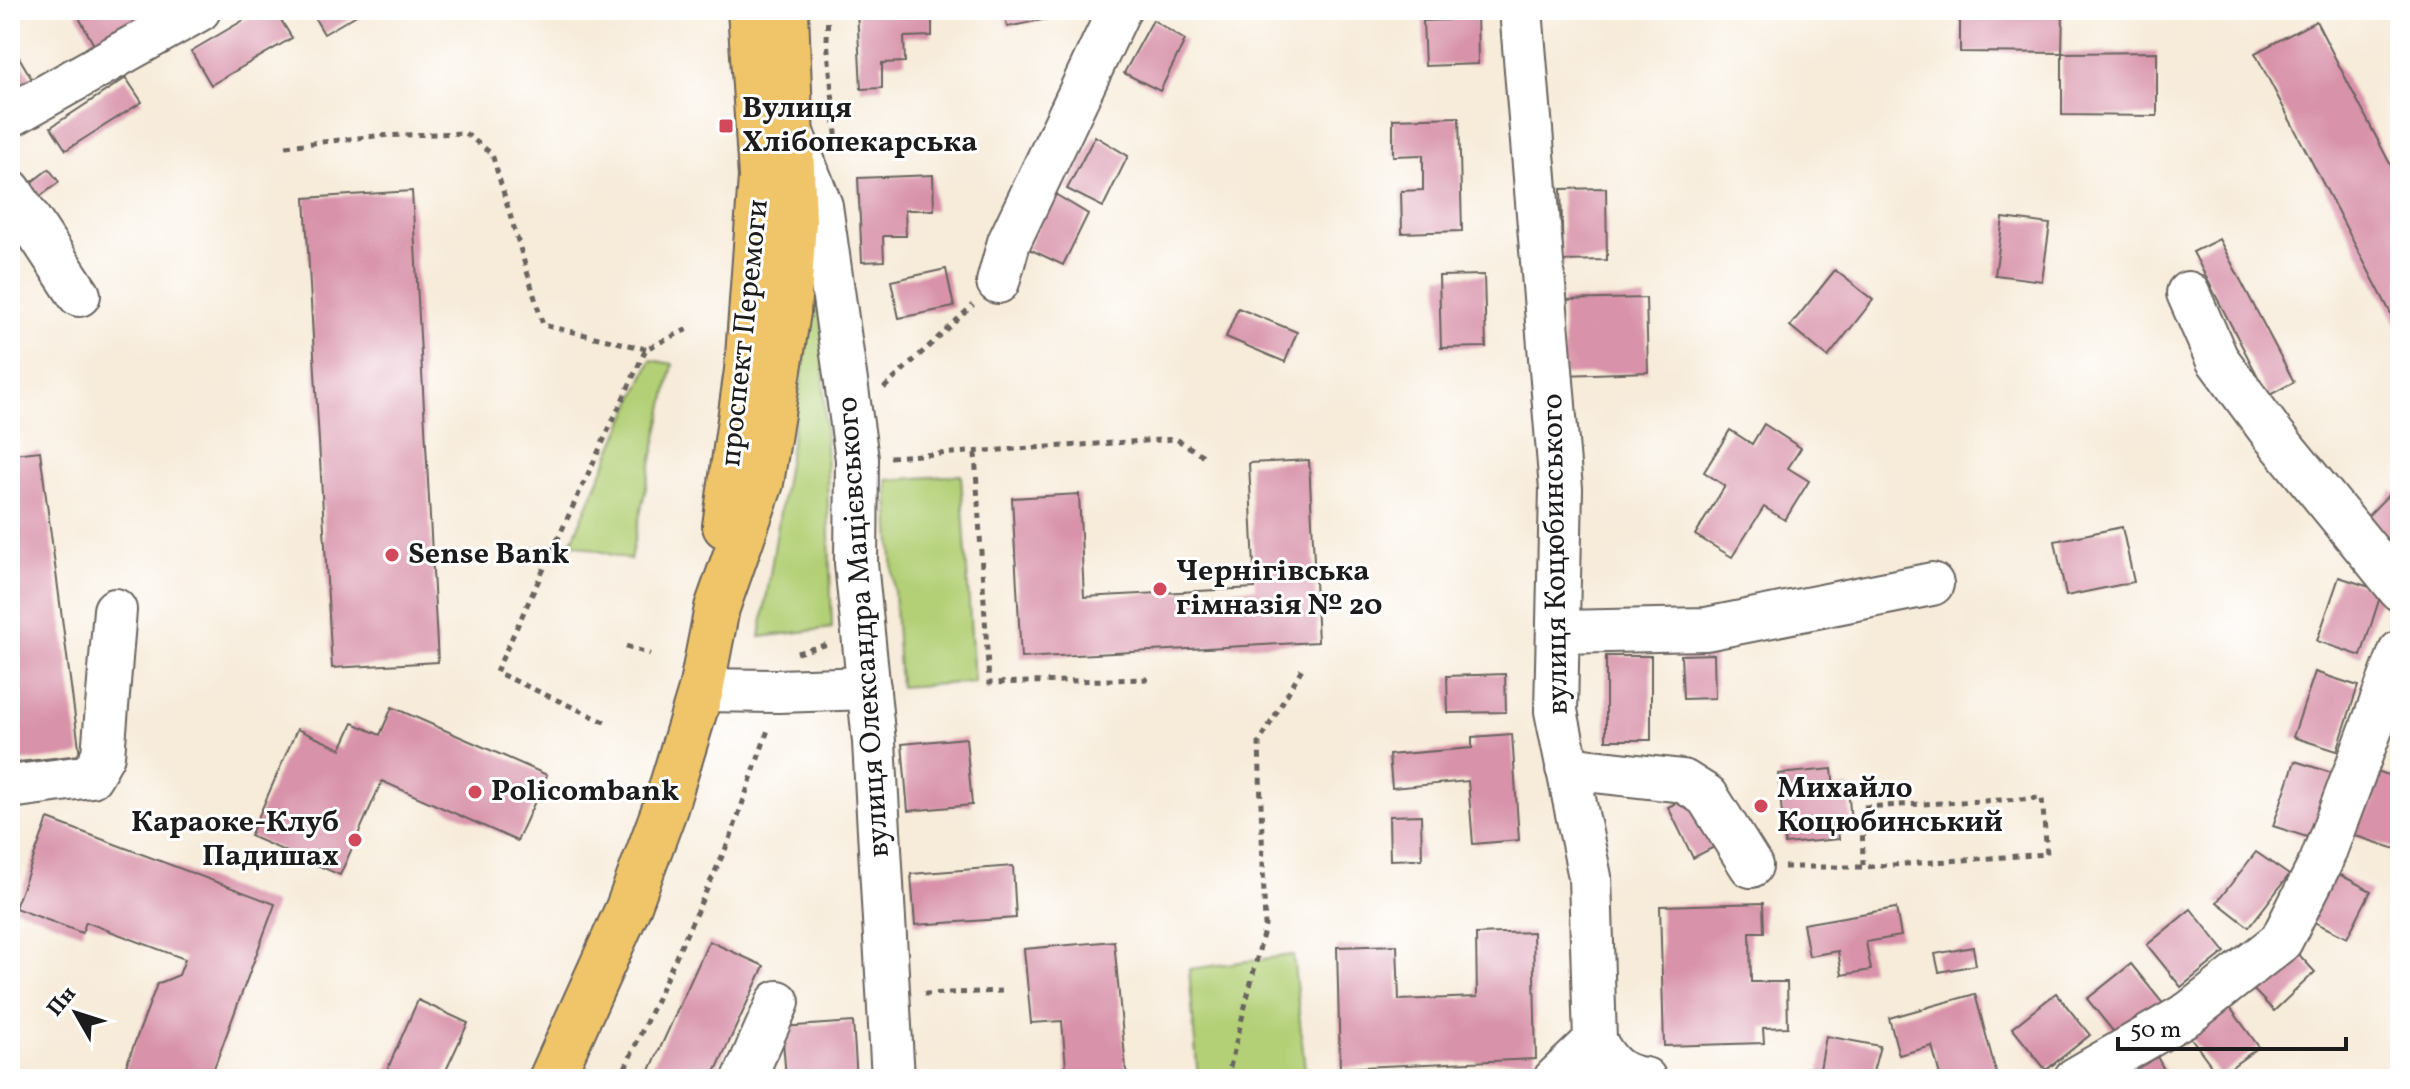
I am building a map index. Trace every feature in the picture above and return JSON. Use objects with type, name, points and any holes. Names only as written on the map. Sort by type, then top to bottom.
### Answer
[{"type":"main road","name":"проспект Перемоги","points":[[551,1079],[628,908],[665,808],[701,690],[717,608],[728,499],[747,370],[761,177],[750,10]]},
{"type":"main road","name":"проспект Перемоги","points":[[717,608],[761,483],[788,312],[792,252],[792,134],[786,10]]},
{"type":"street","points":[[10,116],[199,10]]},
{"type":"street","points":[[998,282],[1009,242],[1119,10]]},
{"type":"street","name":"вулиця Коцюбинського","points":[[1521,10],[1561,489],[1556,711],[1590,877],[1595,1041]]},
{"type":"street","name":"вулиця Олександра Мацієвського","points":[[792,134],[821,206],[857,459],[856,563],[869,688],[893,1079]]},
{"type":"street","points":[[10,190],[79,295]]},
{"type":"street","points":[[2188,293],[2217,359],[2271,432],[2400,590]]},
{"type":"street","points":[[1559,632],[1706,629],[1932,584]]},
{"type":"street","points":[[10,787],[91,776],[103,755],[115,610]]},
{"type":"street","points":[[2075,1079],[2189,1013],[2281,941],[2321,862],[2400,652]]},
{"type":"street","points":[[701,690],[869,688]]},
{"type":"street","points":[[1567,768],[1683,781],[1707,796],[1751,866]]},
{"type":"street","points":[[744,1079],[778,1002]]},
{"type":"street","points":[[1555,1079],[1595,1041],[1607,1063],[1632,1078],[1645,1079]]},
{"type":"path","points":[[827,40],[828,10]]},
{"type":"path","points":[[286,146],[376,136],[465,133],[492,154],[543,325],[646,349],[692,327]]},
{"type":"path","points":[[874,398],[998,282]]},
{"type":"path","points":[[605,722],[496,672],[646,349]]},
{"type":"path","points":[[857,459],[1176,439],[1207,458]]},
{"type":"path","points":[[975,453],[989,683],[1148,679]]},
{"type":"path","points":[[626,646],[650,654]]},
{"type":"path","points":[[1227,1079],[1265,926],[1259,743],[1304,665]]},
{"type":"path","points":[[620,1079],[730,839],[764,747],[778,691]]},
{"type":"path","points":[[1751,866],[1863,867],[2047,854],[2042,798],[1862,807],[1863,867]]},
{"type":"path","points":[[888,995],[1003,991]]},
{"type":"green space","points":[[820,263],[832,628],[760,637]]},
{"type":"green space","points":[[651,360],[673,364],[630,560],[571,543]]},
{"type":"green space","points":[[961,475],[974,682],[900,687],[887,480]]},
{"type":"green space","points":[[1293,955],[1306,1079],[1198,1079],[1189,969]]},
{"type":"building","points":[[159,10],[95,47],[76,12]]},
{"type":"building","points":[[261,10],[275,10],[292,38],[211,85],[191,51]]},
{"type":"building","points":[[310,10],[365,10],[324,34]]},
{"type":"building","points":[[857,10],[932,10],[932,36],[904,37],[905,62],[882,63],[882,88],[861,89]]},
{"type":"building","points":[[1004,10],[1061,10],[1062,16],[1007,27]]},
{"type":"building","points":[[1447,10],[1477,10],[1478,64],[1425,66],[1423,21],[1448,20]]},
{"type":"building","points":[[1960,10],[2063,10],[2062,53],[1960,52]]},
{"type":"building","points":[[1153,20],[1185,40],[1160,91],[1124,73]]},
{"type":"building","points":[[2316,21],[2400,183],[2400,331],[2255,53]]},
{"type":"building","points":[[10,42],[36,86],[10,101]]},
{"type":"building","points":[[2157,52],[2157,116],[2062,115],[2062,53]]},
{"type":"building","points":[[126,78],[142,102],[66,150],[51,127]]},
{"type":"building","points":[[1459,117],[1462,231],[1402,233],[1401,191],[1423,190],[1423,155],[1393,156],[1393,119]]},
{"type":"building","points":[[1095,136],[1128,156],[1103,207],[1067,189]]},
{"type":"building","points":[[49,169],[59,182],[38,198],[29,184]]},
{"type":"building","points":[[933,175],[934,210],[905,210],[906,236],[883,236],[884,261],[862,262],[858,178]]},
{"type":"building","points":[[1606,188],[1607,260],[1563,261],[1561,189]]},
{"type":"building","points":[[412,191],[438,662],[332,668],[305,198]]},
{"type":"building","points":[[1055,194],[1088,214],[1063,265],[1027,248]]},
{"type":"building","points":[[2003,218],[2050,224],[2042,281],[1995,275]]},
{"type":"building","points":[[2219,239],[2294,382],[2268,396],[2193,252]]},
{"type":"building","points":[[946,269],[954,307],[899,318],[891,281]]},
{"type":"building","points":[[1835,270],[1873,300],[1828,357],[1790,326]]},
{"type":"building","points":[[1484,275],[1486,347],[1441,348],[1439,276]]},
{"type":"building","points":[[1646,298],[1648,372],[1564,375],[1562,300]]},
{"type":"building","points":[[1238,308],[1297,332],[1285,362],[1226,337]]},
{"type":"building","points":[[1764,424],[1801,448],[1788,468],[1809,481],[1785,520],[1764,507],[1732,557],[1695,535],[1725,486],[1704,472],[1730,430],[1752,444]]},
{"type":"building","points":[[10,436],[14,454],[40,451],[80,755],[10,763]]},
{"type":"building","points":[[1309,460],[1318,642],[1021,658],[1012,498],[1079,494],[1084,597],[1255,588],[1249,463]]},
{"type":"building","points":[[2393,490],[2400,496],[2400,556],[2363,521]]},
{"type":"building","points":[[2122,527],[2134,582],[2066,596],[2055,541]]},
{"type":"building","points":[[2339,577],[2382,591],[2361,656],[2317,641]]},
{"type":"building","points":[[1714,654],[1715,698],[1683,699],[1681,655]]},
{"type":"building","points":[[1606,656],[1651,656],[1651,740],[1606,740]]},
{"type":"building","points":[[2315,672],[2358,686],[2337,751],[2293,737]]},
{"type":"building","points":[[1505,674],[1506,712],[1448,713],[1447,676]]},
{"type":"building","points":[[392,707],[547,775],[517,841],[382,781],[340,875],[250,836],[297,729],[341,749],[353,723],[380,735]]},
{"type":"building","points":[[1512,734],[1519,840],[1473,844],[1468,781],[1392,788],[1389,755],[1472,748],[1472,737]]},
{"type":"building","points":[[966,738],[972,805],[908,811],[902,744]]},
{"type":"building","points":[[2295,761],[2338,775],[2316,840],[2273,826]]},
{"type":"building","points":[[1832,769],[1834,788],[1848,787],[1851,822],[1837,823],[1839,839],[1785,844],[1778,774]]},
{"type":"building","points":[[2374,770],[2400,779],[2400,837],[2396,849],[2353,835]]},
{"type":"building","points":[[1692,795],[1718,845],[1693,858],[1668,807]]},
{"type":"building","points":[[1421,815],[1422,859],[1390,860],[1389,816]]},
{"type":"building","points":[[48,819],[275,904],[210,1079],[121,1079],[157,984],[179,975],[185,959],[86,922],[82,933],[15,908]]},
{"type":"building","points":[[2256,852],[2289,875],[2249,927],[2217,902]]},
{"type":"building","points":[[1013,866],[1016,918],[915,925],[911,874]]},
{"type":"building","points":[[2335,872],[2371,891],[2347,938],[2310,920]]},
{"type":"building","points":[[1763,903],[1764,932],[1750,932],[1751,982],[1787,982],[1788,1027],[1763,1028],[1764,1043],[1664,1046],[1660,906]]},
{"type":"building","points":[[1896,908],[1901,936],[1866,942],[1871,970],[1842,975],[1838,951],[1809,956],[1803,924]]},
{"type":"building","points":[[2191,909],[2225,952],[2181,987],[2147,945]]},
{"type":"building","points":[[1533,932],[1536,1059],[1340,1068],[1337,947],[1397,945],[1399,1000],[1477,997],[1476,934]]},
{"type":"building","points":[[709,941],[764,966],[712,1079],[646,1079]]},
{"type":"building","points":[[1114,941],[1127,1079],[1067,1079],[1062,1021],[1031,1023],[1024,949]]},
{"type":"building","points":[[2290,945],[2315,972],[2274,1011],[2249,985]]},
{"type":"building","points":[[1973,947],[1976,965],[1939,972],[1935,954]]},
{"type":"building","points":[[2131,964],[2165,1006],[2121,1041],[2087,999]]},
{"type":"building","points":[[2056,993],[2090,1035],[2046,1070],[2012,1028]]},
{"type":"building","points":[[1975,994],[1997,1076],[1987,1079],[1941,1079],[1932,1046],[1899,1055],[1889,1018]]},
{"type":"building","points":[[418,1000],[468,1023],[442,1079],[383,1079]]},
{"type":"building","points":[[2226,1002],[2259,1047],[2219,1076],[2186,1031]]},
{"type":"building","points":[[853,1022],[857,1079],[786,1079],[782,1027]]},
{"type":"building","points":[[1826,1036],[1880,1046],[1871,1079],[1839,1079],[1819,1075]]},
{"type":"building","points":[[2154,1051],[2169,1079],[2112,1079]]},
{"type":"place","name":"Вулиця Хлібопекарська","points":[[726,126]]},
{"type":"place","name":"Sense Bank","points":[[392,555]]},
{"type":"place","name":"Чернігівська гімназія № 20","points":[[1160,589]]},
{"type":"place","name":"Policombank","points":[[475,792]]},
{"type":"place","name":"Михайло Коцюбинський","points":[[1761,806]]},
{"type":"place","name":"Караоке-Клуб Падишах","points":[[355,840]]}]
